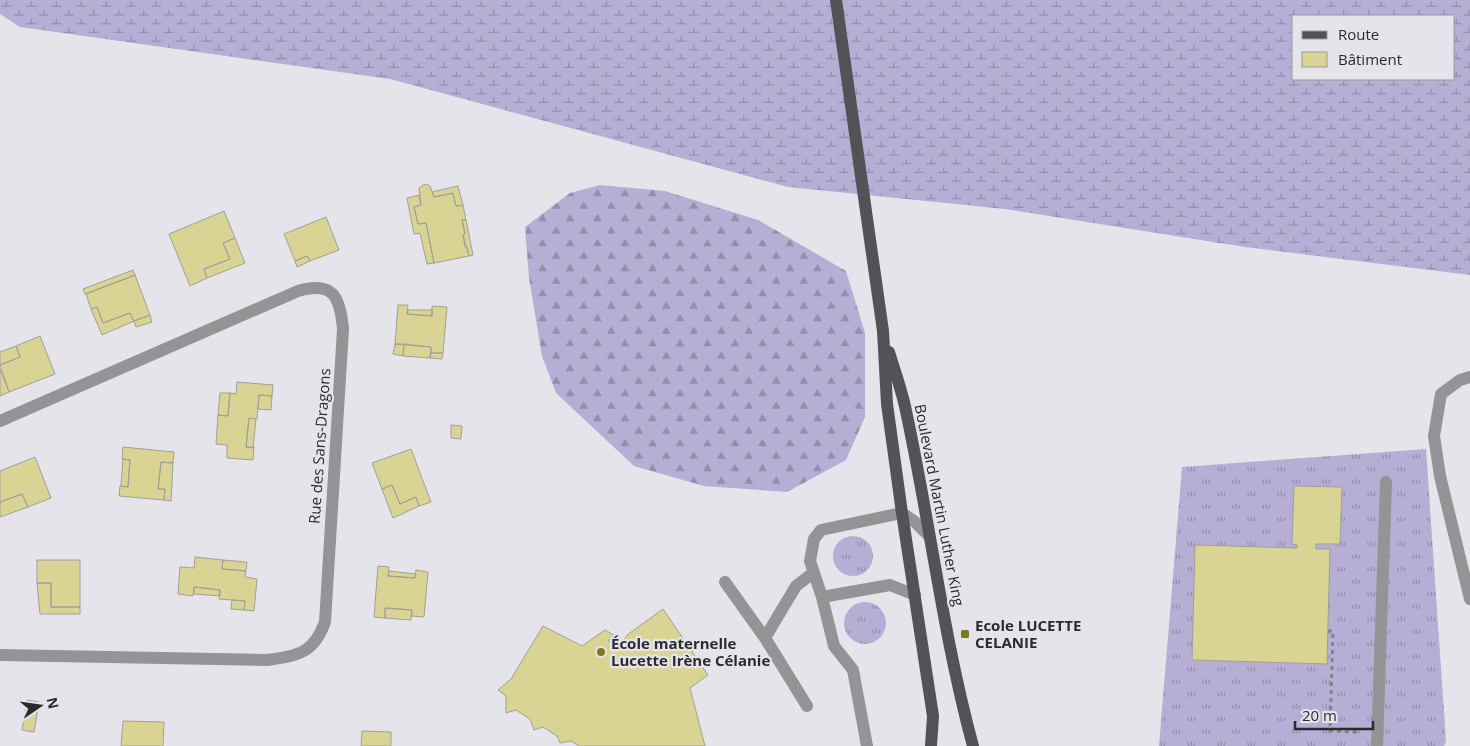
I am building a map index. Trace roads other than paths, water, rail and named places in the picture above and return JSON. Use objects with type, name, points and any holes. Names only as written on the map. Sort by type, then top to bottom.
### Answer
[{"type":"main road","name":"Boulevard Martin Luther King","points":[[836,0],[883,331],[887,404],[933,716],[931,746]]},
{"type":"main road","name":"Boulevard Martin Luther King","points":[[883,331],[906,409],[963,710],[972,746]]},
{"type":"street","name":"Rue des Sans-Dragons","points":[[0,421],[298,291],[311,287],[321,287],[329,290],[339,305],[343,329],[325,622],[316,642],[299,654],[267,660],[0,655]]},
{"type":"street","points":[[1470,377],[1460,380],[1441,394],[1434,436],[1440,476],[1470,599]]},
{"type":"street","points":[[1377,746],[1386,482]]},
{"type":"street","points":[[867,746],[853,670],[834,646],[822,597],[813,573],[810,561],[814,539],[821,530],[859,520],[902,513],[915,522],[929,536]]},
{"type":"street","points":[[765,638],[796,586],[813,573]]},
{"type":"street","points":[[725,582],[765,638],[807,706]]},
{"type":"street","points":[[822,597],[890,585],[915,595]]},
{"type":"place","name":"Ecole LUCETTE CELANIE","points":[[965,634]]},
{"type":"place","name":"École maternelle Lucette Irène Célanie","points":[[601,652]]}]
